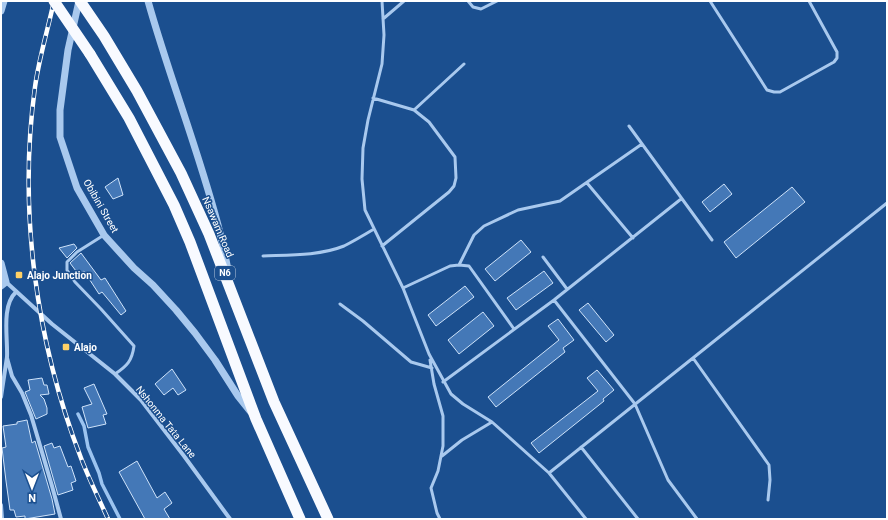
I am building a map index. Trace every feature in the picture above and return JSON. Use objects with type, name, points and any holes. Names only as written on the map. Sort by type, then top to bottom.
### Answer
[{"type":"highway","name":"N6","points":[[54,1],[90,54],[129,118],[174,204],[196,256],[256,419],[300,519]]},
{"type":"highway","name":"Nsawam Road","points":[[79,1],[104,36],[137,91],[181,173],[209,234],[274,402],[328,519]]},
{"type":"street","points":[[1,11],[4,1]]},
{"type":"street","name":"Obibini Street","points":[[79,1],[62,83],[60,110],[60,137],[77,188],[104,235],[134,268],[153,285],[176,310],[215,360],[238,396],[256,419]]},
{"type":"street","points":[[148,1],[161,47],[187,124],[218,225],[234,297]]},
{"type":"street","points":[[1,263],[3,284]]},
{"type":"street","name":"Nshonma Tata Lane","points":[[3,284],[16,292],[52,324],[115,374],[141,400],[230,519]]},
{"type":"street","points":[[1,398],[6,358],[8,307],[12,296],[16,292]]},
{"type":"street","points":[[6,358],[12,376],[22,393],[31,415],[61,519]]},
{"type":"street","points":[[1,505],[2,519]]},
{"type":"lane","points":[[382,1],[384,35],[382,64],[373,98],[363,148],[362,179],[365,210],[403,288],[429,354],[443,382],[451,394],[463,404],[492,422],[549,472],[586,519]]},
{"type":"lane","points":[[383,19],[404,1]]},
{"type":"lane","points":[[468,1],[473,7],[481,9],[497,1]]},
{"type":"lane","points":[[710,1],[767,90],[780,92],[834,62],[837,58],[837,52],[809,1]]},
{"type":"lane","points":[[414,110],[464,64]]},
{"type":"lane","points":[[373,98],[414,110],[429,122],[455,157],[456,178],[454,186],[449,192],[382,246]]},
{"type":"lane","points":[[629,126],[712,240]]},
{"type":"lane","points":[[459,265],[474,235],[484,226],[518,210],[560,201],[642,144]]},
{"type":"lane","points":[[587,183],[633,238]]},
{"type":"lane","points":[[443,382],[554,300],[681,199]]},
{"type":"lane","points":[[549,472],[887,203]]},
{"type":"lane","points":[[263,256],[289,255],[343,246],[374,229]]},
{"type":"lane","points":[[104,235],[78,252],[67,262],[67,270],[75,282],[102,309],[134,346],[133,355],[126,366],[115,374]]},
{"type":"lane","points":[[543,257],[567,289]]},
{"type":"lane","points":[[403,288],[450,266],[469,266],[514,329]]},
{"type":"lane","points":[[554,300],[635,404],[668,480],[697,519]]},
{"type":"lane","points":[[340,304],[363,321],[411,362],[432,368]]},
{"type":"lane","points":[[429,354],[434,384],[443,416],[443,446],[438,471],[431,488],[437,513],[440,519]]},
{"type":"lane","points":[[693,358],[769,465],[770,480],[768,500]]},
{"type":"lane","points":[[441,457],[462,440],[492,422]]},
{"type":"lane","points":[[581,447],[638,519]]},
{"type":"building","points":[[118,178],[123,195],[113,199],[105,187]]},
{"type":"building","points":[[724,184],[732,194],[710,212],[702,202]]},
{"type":"building","points":[[792,187],[805,202],[736,258],[724,242]]},
{"type":"building","points":[[521,240],[531,252],[495,281],[485,269]]},
{"type":"building","points":[[74,244],[77,248],[67,258],[59,248]]},
{"type":"building","points":[[81,253],[101,280],[105,278],[126,311],[121,315],[102,292],[99,294],[84,271],[79,275],[70,263]]},
{"type":"building","points":[[544,271],[553,283],[516,310],[507,298]]},
{"type":"building","points":[[465,286],[474,297],[436,326],[428,315]]},
{"type":"building","points":[[588,303],[614,335],[606,342],[579,310]]},
{"type":"building","points":[[483,312],[494,326],[459,354],[448,340]]},
{"type":"building","points":[[558,319],[574,340],[563,348],[565,352],[496,407],[488,397],[559,340],[548,326]]},
{"type":"building","points":[[172,369],[186,390],[178,395],[173,388],[164,395],[155,384]]},
{"type":"building","points":[[597,370],[614,390],[603,399],[604,401],[539,453],[531,443],[598,391],[587,378]]},
{"type":"building","points":[[42,378],[44,385],[47,385],[49,394],[40,395],[44,399],[47,414],[36,419],[25,392],[30,390],[28,380]]},
{"type":"building","points":[[94,384],[107,414],[103,415],[106,424],[88,428],[82,407],[92,404],[84,388]]},
{"type":"building","points":[[27,420],[32,443],[35,441],[55,514],[25,519],[25,516],[16,517],[14,510],[10,510],[2,448],[6,447],[3,426],[17,424],[17,422]]},
{"type":"building","points":[[52,443],[54,448],[60,446],[68,467],[71,466],[76,481],[71,483],[73,490],[58,495],[44,446]]},
{"type":"building","points":[[137,461],[157,498],[165,492],[172,503],[164,509],[170,519],[145,519],[119,472]]},
{"type":"waterway","points":[[78,414],[84,426],[88,447],[102,484],[120,519]]},
{"type":"railway","points":[[54,1],[41,54],[35,87],[30,133],[30,228],[42,322],[52,368],[65,414],[84,466],[108,519]]},
{"type":"place","name":"Alajo Junction","points":[[19,275]]},
{"type":"place","name":"Alajo","points":[[66,347]]}]
